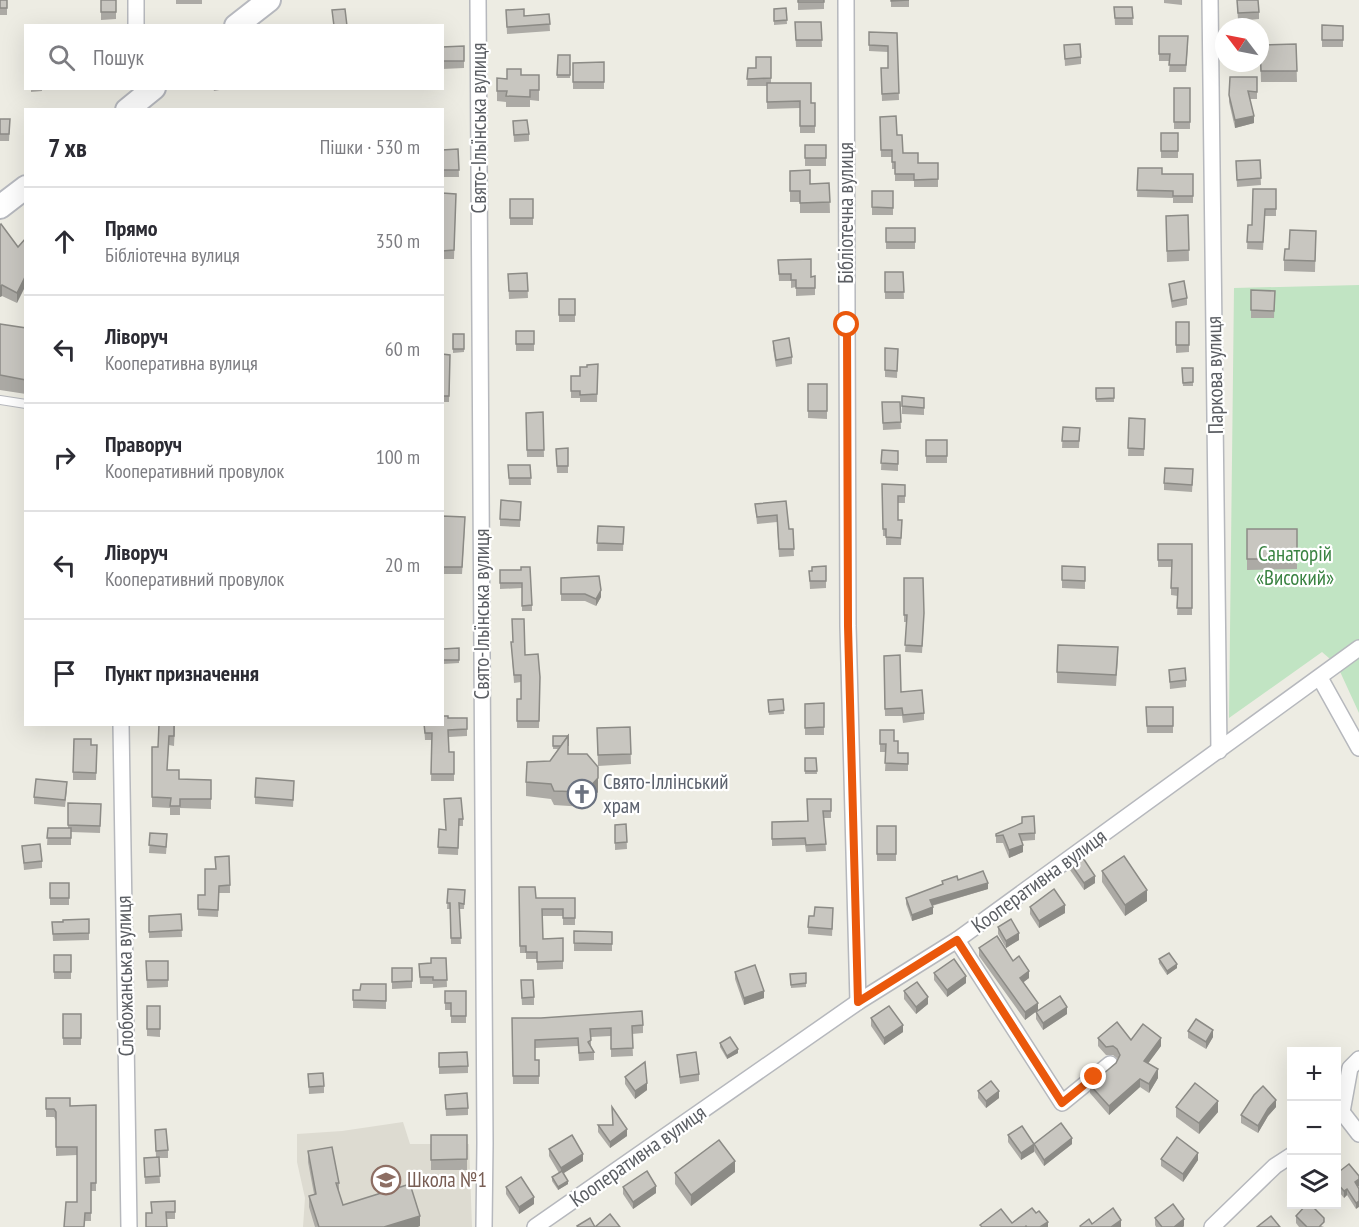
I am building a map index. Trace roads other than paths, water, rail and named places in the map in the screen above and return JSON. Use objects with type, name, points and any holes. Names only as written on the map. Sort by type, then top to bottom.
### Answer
[{"type":"street","points":[[136,0],[136,24]]},
{"type":"street","points":[[239,24],[269,0]]},
{"type":"street","name":"Свято-Ільїнська вулиця","points":[[478,0],[484,1227]]},
{"type":"street","name":"Бібліотечна вулиця","points":[[846,0],[848,626],[858,1002]]},
{"type":"street","name":"Паркова вулиця","points":[[1210,0],[1219,751]]},
{"type":"street","points":[[133,100],[150,90]]},
{"type":"street","points":[[0,207],[24,189]]},
{"type":"street","name":"Кооперативна вулиця","points":[[535,1227],[858,1002],[957,940],[1359,648]]},
{"type":"street","points":[[1320,678],[1359,748]]},
{"type":"street","name":"Слобожанська вулиця","points":[[121,726],[129,1227]]},
{"type":"street","points":[[957,940],[1062,1103],[1110,1064]]},
{"type":"street","points":[[1341,1106],[1350,1068],[1359,1059]]},
{"type":"street","points":[[1341,1117],[1359,1134]]},
{"type":"street","points":[[1212,1227],[1275,1166],[1287,1158]]},
{"type":"lane","points":[[0,400],[24,404]]},
{"type":"place","name":"Свято-Іллінський храм","points":[[582,794]]},
{"type":"place","name":"Школа №1","points":[[386,1180]]},
{"type":"park label","name":"Санаторій «Високий»","points":[[1295,566]]}]
